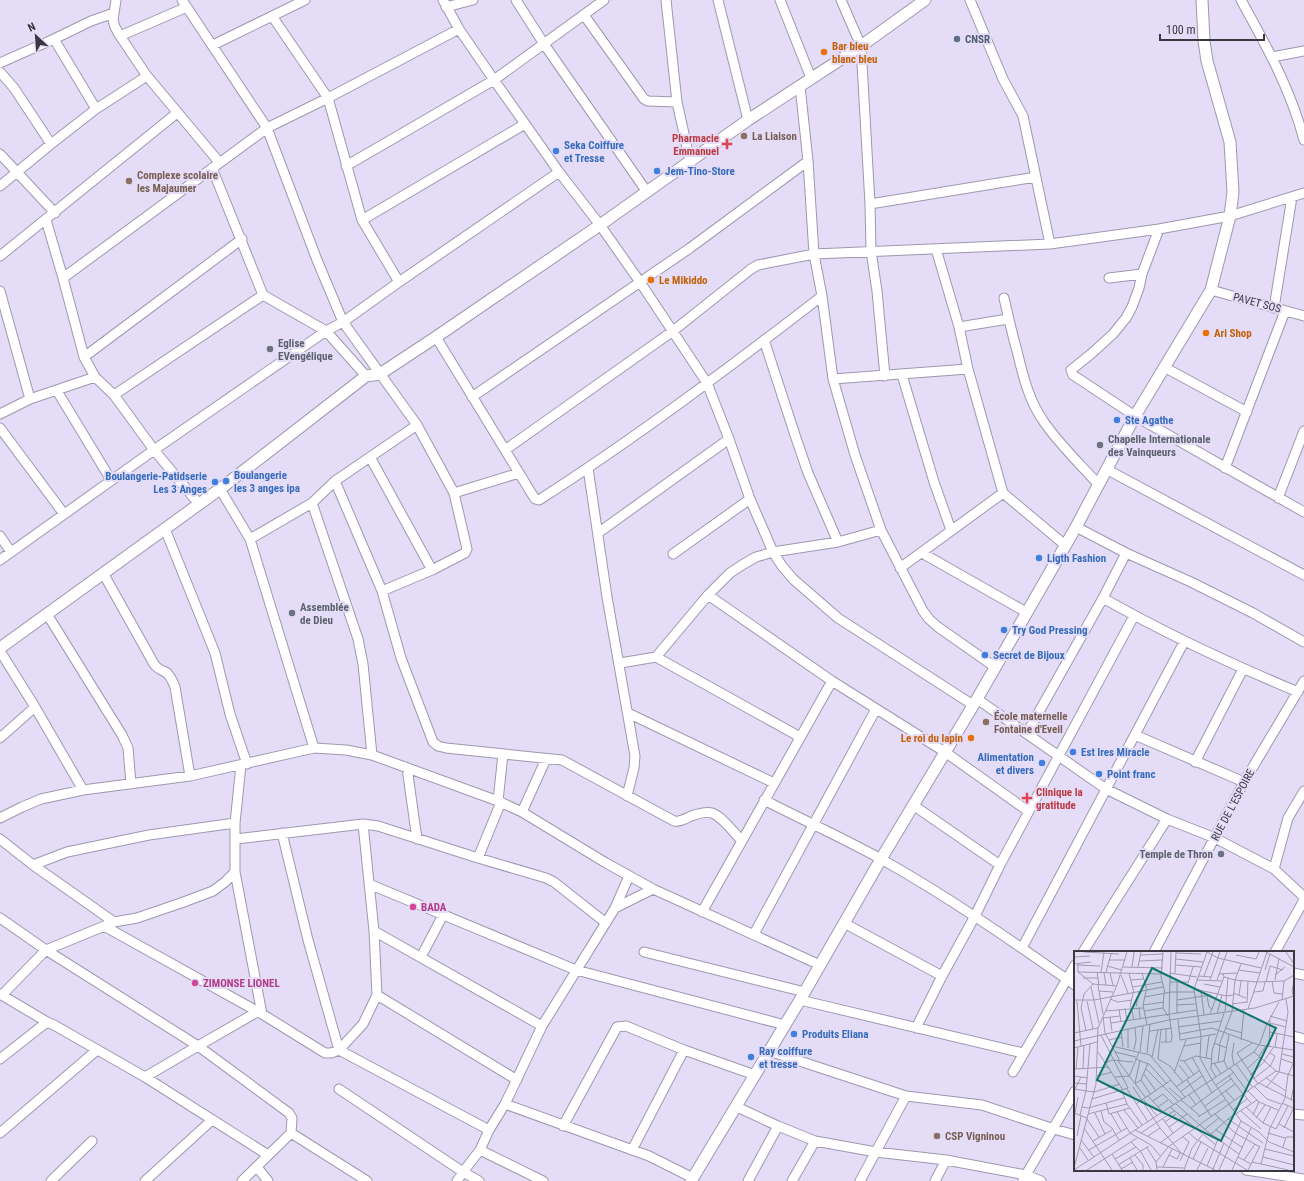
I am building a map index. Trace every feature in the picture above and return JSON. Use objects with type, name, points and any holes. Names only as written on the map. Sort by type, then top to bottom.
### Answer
[{"type":"main road","points":[[0,650],[103,573],[220,489],[366,376],[380,374],[436,337],[600,225],[748,120],[861,46],[925,0]]},
{"type":"main road","points":[[692,1180],[803,996],[881,859],[975,702],[1076,527],[1135,416],[1211,290],[1230,216],[1233,192],[1230,142],[1207,61],[1204,41],[1202,0]]},
{"type":"street","points":[[116,0],[113,20],[120,36],[147,76],[216,165],[263,295],[326,331],[366,376]]},
{"type":"street","points":[[213,45],[305,0]]},
{"type":"street","points":[[473,0],[444,3],[459,29],[494,80],[559,172],[600,225],[707,383],[730,439],[750,499],[773,552],[782,566],[793,579],[838,618],[1027,733],[1106,789],[1167,819],[1215,838],[1274,869],[1304,899],[1277,951]]},
{"type":"street","points":[[516,0],[544,44],[647,192]]},
{"type":"street","points":[[346,166],[494,80],[604,0]]},
{"type":"street","points":[[666,0],[677,102],[690,161]]},
{"type":"street","points":[[718,0],[748,120]]},
{"type":"street","points":[[780,0],[811,78]]},
{"type":"street","points":[[841,0],[861,46],[870,204],[871,251],[878,291],[885,376]]},
{"type":"street","points":[[970,0],[1003,80],[1023,116],[1050,244]]},
{"type":"street","points":[[1241,0],[1272,57],[1295,111],[1304,140]]},
{"type":"street","points":[[120,36],[185,3],[267,128],[317,260],[343,322],[417,425],[454,493],[467,551],[432,570],[382,591]]},
{"type":"street","points":[[0,63],[54,40],[91,21],[114,13]]},
{"type":"street","points":[[584,15],[644,99],[648,101],[677,102]]},
{"type":"street","points":[[272,16],[328,98],[362,220],[399,282]]},
{"type":"street","points":[[63,278],[267,128],[328,98],[459,29]]},
{"type":"street","points":[[54,40],[96,109]]},
{"type":"street","points":[[1272,57],[1304,51]]},
{"type":"street","points":[[0,72],[14,88],[51,144]]},
{"type":"street","points":[[0,186],[96,109],[147,76]]},
{"type":"street","points":[[800,86],[808,161],[814,254],[822,296],[833,379],[854,455],[881,530],[923,611],[929,619],[951,637],[995,666]]},
{"type":"street","points":[[0,256],[177,113]]},
{"type":"street","points":[[362,220],[525,124]]},
{"type":"street","points":[[0,154],[55,212]]},
{"type":"street","points":[[472,397],[690,248],[808,161]]},
{"type":"street","points":[[0,560],[154,450],[326,331],[343,322],[559,172]]},
{"type":"street","points":[[870,204],[1036,177]]},
{"type":"street","points":[[505,450],[673,331],[754,267],[814,254],[1050,244],[1159,229],[1230,216],[1304,193]]},
{"type":"street","points":[[1274,308],[1292,197]]},
{"type":"street","points":[[46,220],[84,357],[96,377],[114,395],[154,450],[199,504]]},
{"type":"street","points":[[1159,229],[1142,274],[1132,307],[1126,318],[1114,334],[1073,368],[1071,372],[1073,375],[1135,416],[1304,512]]},
{"type":"street","points":[[84,357],[242,239]]},
{"type":"street","points":[[936,248],[959,327],[968,369],[1003,493],[1065,545]]},
{"type":"street","points":[[1110,278],[1142,274]]},
{"type":"street","name":"PAVET SOS","points":[[1211,290],[1304,316]]},
{"type":"street","points":[[0,291],[30,399]]},
{"type":"street","points":[[114,395],[263,295]]},
{"type":"street","points":[[436,337],[535,499],[539,500],[588,468],[707,383],[822,296]]},
{"type":"street","points":[[1004,298],[1023,376],[1028,392],[1038,412],[1053,434],[1098,484]]},
{"type":"street","points":[[1225,468],[1285,311]]},
{"type":"street","points":[[959,327],[1008,318]]},
{"type":"street","points":[[764,340],[808,473],[838,542]]},
{"type":"street","points":[[1164,366],[1247,412]]},
{"type":"street","points":[[833,379],[968,369]]},
{"type":"street","points":[[902,375],[934,482],[951,530]]},
{"type":"street","points":[[0,414],[30,399],[96,377]]},
{"type":"street","points":[[57,390],[111,480]]},
{"type":"street","points":[[250,539],[312,503],[335,481],[417,425]]},
{"type":"street","points":[[0,428],[64,514]]},
{"type":"street","points":[[1278,498],[1304,431]]},
{"type":"street","points":[[598,533],[730,439]]},
{"type":"street","points":[[370,457],[432,570]]},
{"type":"street","points":[[588,468],[607,597],[620,663],[635,762],[627,796]]},
{"type":"street","points":[[1106,469],[1304,575]]},
{"type":"street","points":[[454,493],[519,472]]},
{"type":"street","points":[[335,481],[382,591],[401,658],[433,742],[438,746],[446,748],[562,760],[674,821],[680,821],[707,812],[712,813],[718,816],[742,841]]},
{"type":"street","points":[[220,489],[250,539],[314,748]]},
{"type":"street","points":[[900,568],[1003,493]]},
{"type":"street","points":[[673,554],[750,499]]},
{"type":"street","points":[[312,503],[358,639],[363,664],[372,755]]},
{"type":"street","points":[[1076,527],[1126,553],[1253,613],[1304,642]]},
{"type":"street","points":[[165,529],[215,653],[244,764],[235,823],[235,872],[260,1013]]},
{"type":"street","points":[[656,657],[708,595],[730,573],[756,558],[773,552],[838,542],[881,530]]},
{"type":"street","points":[[0,536],[11,552]]},
{"type":"street","points":[[922,553],[1026,612]]},
{"type":"street","points":[[1027,733],[1103,598],[1126,553]]},
{"type":"street","points":[[103,573],[154,664],[171,678],[175,687],[190,776]]},
{"type":"street","points":[[708,595],[832,681],[945,752],[1028,811]]},
{"type":"street","points":[[1103,598],[1184,642],[1296,695],[1304,701]]},
{"type":"street","points":[[47,614],[122,735],[128,748],[131,784]]},
{"type":"street","points":[[916,1028],[1028,811],[1134,616]]},
{"type":"street","points":[[1022,948],[1184,642]]},
{"type":"street","points":[[0,650],[83,790]]},
{"type":"street","points":[[620,663],[656,657],[800,737]]},
{"type":"street","points":[[1195,762],[1243,669]]},
{"type":"street","points":[[702,912],[832,681]]},
{"type":"street","name":"RUE DE L'ESPOIRE","points":[[1155,951],[1244,782],[1304,681]]},
{"type":"street","points":[[0,738],[35,707]]},
{"type":"street","points":[[754,934],[876,709]]},
{"type":"street","points":[[628,713],[774,783]]},
{"type":"street","points":[[1135,735],[1244,782]]},
{"type":"street","points":[[0,818],[22,806],[41,799],[83,790],[190,776],[314,748],[346,750],[372,755],[500,801],[522,812],[628,876],[653,889],[820,965]]},
{"type":"street","points":[[478,858],[500,801],[503,754]]},
{"type":"street","points":[[522,812],[546,759]]},
{"type":"street","points":[[407,768],[417,839]]},
{"type":"street","points":[[1274,869],[1288,818],[1304,791]]},
{"type":"street","points":[[764,800],[881,859],[975,916],[1074,984]]},
{"type":"street","points":[[913,805],[1000,865]]},
{"type":"street","points":[[1084,951],[1167,819]]},
{"type":"street","points":[[33,864],[67,852],[142,836],[235,823]]},
{"type":"street","points":[[236,839],[363,824],[378,826],[546,878],[554,882],[606,923]]},
{"type":"street","points":[[104,926],[260,1013],[325,1052],[331,1053],[338,1050],[364,1024],[377,995],[374,931],[363,824]]},
{"type":"street","points":[[282,833],[308,940],[338,1050],[489,1130]]},
{"type":"street","points":[[0,839],[114,922]]},
{"type":"street","points":[[235,872],[225,882],[213,890],[137,918],[114,922],[46,950],[1,994],[47,1022],[145,1077],[268,1155]]},
{"type":"street","points":[[457,1181],[480,1150],[489,1130],[505,1104],[517,1080],[542,1026],[615,908],[628,876]]},
{"type":"street","points":[[370,884],[576,970],[785,1024]]},
{"type":"street","points":[[615,908],[653,889]]},
{"type":"street","points":[[421,957],[443,915]]},
{"type":"street","points":[[0,918],[46,950],[198,1046],[289,1113],[292,1118],[291,1133],[242,1181]]},
{"type":"street","points":[[844,923],[942,976]]},
{"type":"street","points":[[374,931],[542,1026]]},
{"type":"street","points":[[644,952],[916,1028],[1023,1053]]},
{"type":"street","points":[[1013,1072],[1074,967]]},
{"type":"street","points":[[1294,973],[1304,975]]},
{"type":"street","points":[[377,995],[517,1080]]},
{"type":"street","points":[[145,1077],[198,1046],[260,1013]]},
{"type":"street","points":[[0,1059],[47,1022]]},
{"type":"street","points":[[563,1126],[617,1028],[626,1026],[684,1050],[755,1075]]},
{"type":"street","points":[[1294,1036],[1304,1038]]},
{"type":"street","points":[[0,1133],[97,1050]]},
{"type":"street","points":[[632,1150],[684,1050]]},
{"type":"street","points":[[770,1051],[906,1096],[982,1105],[1074,1135]]},
{"type":"street","points":[[339,1089],[463,1172],[479,1181]]},
{"type":"street","points":[[1024,1178],[1074,1094]]},
{"type":"street","points":[[860,1181],[906,1096]]},
{"type":"street","points":[[505,1104],[649,1156],[692,1180]]},
{"type":"street","points":[[737,1107],[815,1141],[876,1152],[946,1160],[1041,1181]]},
{"type":"street","points":[[1294,1114],[1304,1115]]},
{"type":"street","points":[[145,1181],[212,1120]]},
{"type":"street","points":[[748,1181],[778,1126]]},
{"type":"street","points":[[291,1133],[367,1181]]},
{"type":"street","points":[[51,1181],[92,1141]]},
{"type":"street","points":[[792,1181],[815,1141]]},
{"type":"street","points":[[480,1150],[543,1181]]},
{"type":"street","points":[[935,1181],[946,1160]]},
{"type":"street","points":[[257,1167],[268,1181]]},
{"type":"street","points":[[1250,1171],[1271,1177],[1304,1179]]},
{"type":"place","name":"CNSR","points":[[957,39]]},
{"type":"place","name":"Bar bleu blanc bleu","points":[[824,52]]},
{"type":"place","name":"La Liaison","points":[[744,136]]},
{"type":"place","name":"Pharmacie Emmanuel","points":[[727,144]]},
{"type":"place","name":"Seka Coiffure et Tresse","points":[[556,151]]},
{"type":"place","name":"Jem-Tino-Store","points":[[657,171]]},
{"type":"place","name":"Complexe scolaire les Majaumer","points":[[129,181]]},
{"type":"place","name":"Le Mikiddo","points":[[651,280]]},
{"type":"place","name":"Ari Shop","points":[[1206,333]]},
{"type":"place","name":"Eglise EVengélique","points":[[270,349]]},
{"type":"place","name":"Ste Agathe","points":[[1117,420]]},
{"type":"place","name":"Chapelle Internationale des Vainqueurs","points":[[1100,445]]},
{"type":"place","name":"Boulangerie les 3 anges ipa","points":[[226,481]]},
{"type":"place","name":"Boulangerie-Patidserie Les 3 Anges","points":[[215,482]]},
{"type":"place","name":"Ligth Fashion","points":[[1039,558]]},
{"type":"place","name":"Assemblée de Dieu","points":[[292,613]]},
{"type":"place","name":"Try God Pressing","points":[[1004,630]]},
{"type":"place","name":"Secret de Bijoux","points":[[985,655]]},
{"type":"place","name":"École maternelle Fontaine d'Eveil","points":[[986,722]]},
{"type":"place","name":"Le roi du lapin","points":[[971,738]]},
{"type":"place","name":"Est Ires Miracle","points":[[1073,752]]},
{"type":"place","name":"Alimentation et divers","points":[[1042,763]]},
{"type":"place","name":"Point franc","points":[[1099,774]]},
{"type":"place","name":"Clinique la gratitude","points":[[1027,798]]},
{"type":"place","name":"Temple de Thron","points":[[1221,854]]},
{"type":"place","name":"BADA","points":[[413,907]]},
{"type":"place","name":"ZIMONSE LIONEL","points":[[195,983]]},
{"type":"place","name":"Produits Eliana","points":[[794,1034]]},
{"type":"place","name":"Ray coiffure et tresse","points":[[751,1057]]},
{"type":"place","name":"CSP Vigninou","points":[[937,1136]]}]
